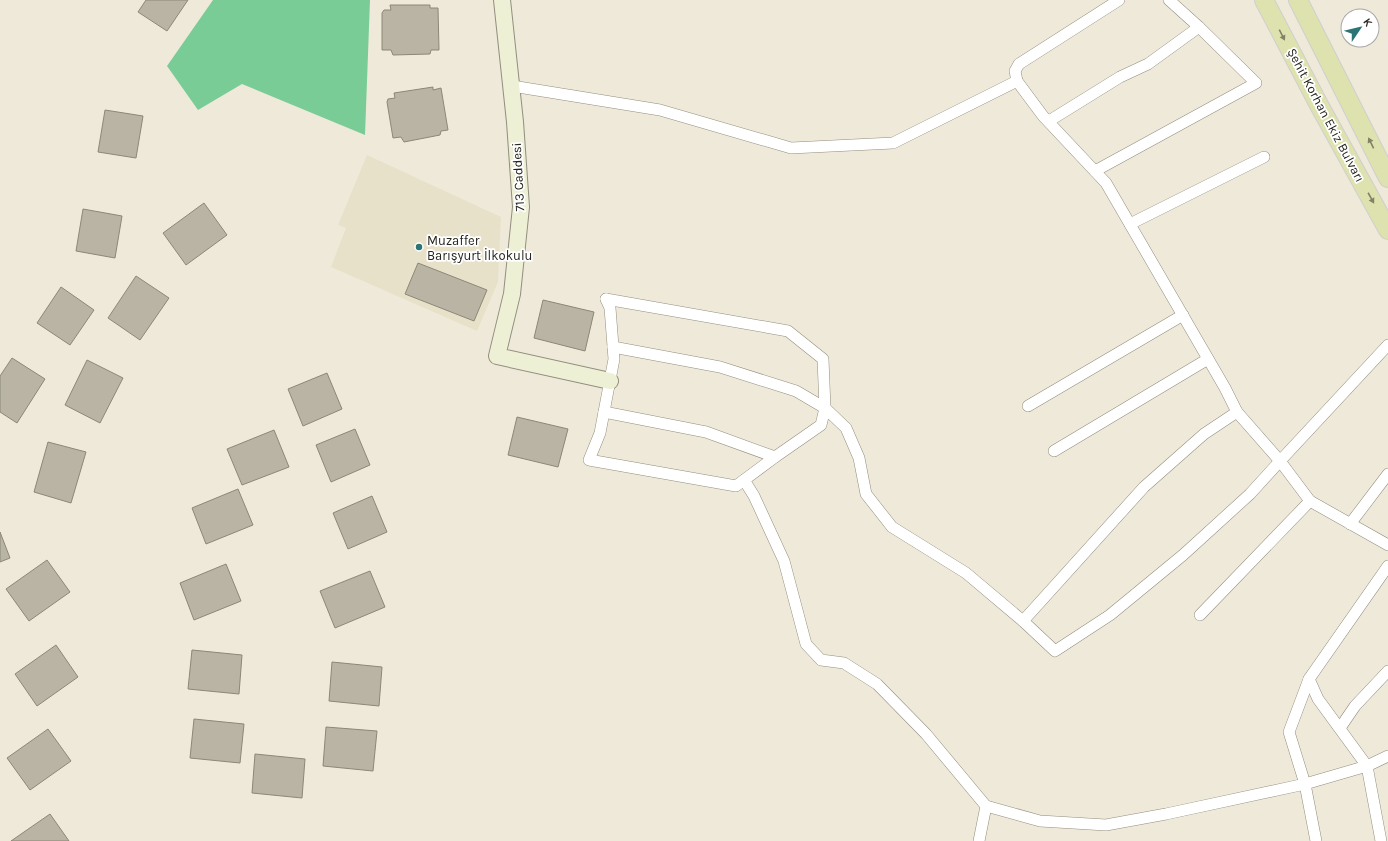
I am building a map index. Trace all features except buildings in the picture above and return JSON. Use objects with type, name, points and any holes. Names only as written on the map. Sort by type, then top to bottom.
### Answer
[{"type":"main road","name":"Şehit Korhan Ekiz Bulvarı","points":[[1264,0],[1319,105],[1388,230]]},
{"type":"main road","name":"Şehit Korhan Ekiz Bulvarı","points":[[1298,0],[1388,178]]},
{"type":"street","name":"713 Caddesi","points":[[502,0],[512,86],[521,207],[512,294],[496,356],[610,381]]},
{"type":"street","points":[[1119,0],[1019,64],[1015,71],[1017,81],[1048,121],[1106,183],[1183,314],[1237,412],[1280,462],[1310,501],[1388,545]]},
{"type":"street","points":[[1095,171],[1256,83],[1169,0]]},
{"type":"street","points":[[1048,121],[1120,77],[1148,64],[1199,27]]},
{"type":"street","points":[[512,86],[660,110],[791,148],[893,143],[1017,81]]},
{"type":"street","points":[[1130,224],[1264,157]]},
{"type":"street","points":[[606,299],[788,331],[823,359],[825,408],[821,425],[736,486],[589,460],[600,433],[614,359],[613,347],[610,308],[606,299]]},
{"type":"street","points":[[1028,406],[1183,314]]},
{"type":"street","points":[[613,347],[720,367],[796,391],[825,408],[846,428],[859,458],[866,494],[892,527],[966,574],[1023,621],[1055,651],[1110,615],[1183,555],[1250,494],[1388,345]]},
{"type":"street","points":[[1054,451],[1208,359]]},
{"type":"street","points":[[604,412],[706,432],[775,457]]},
{"type":"street","points":[[1023,621],[1144,487],[1204,434],[1237,412]]},
{"type":"street","points":[[1350,524],[1388,474]]},
{"type":"street","points":[[744,480],[754,496],[784,561],[806,644],[821,660],[844,662],[877,684],[926,734],[986,806],[1040,821],[1106,825],[1166,814],[1305,784],[1367,766],[1388,756]]},
{"type":"street","points":[[1200,615],[1310,501]]},
{"type":"street","points":[[1316,841],[1305,784],[1289,732],[1309,679],[1388,566]]},
{"type":"street","points":[[1340,728],[1355,706],[1388,671]]},
{"type":"street","points":[[1309,679],[1318,699],[1367,766],[1381,841]]},
{"type":"street","points":[[979,841],[986,806]]},
{"type":"shaded area","name":"Muzaffer Barışyurt İlkokulu","points":[[367,155],[501,217],[498,282],[477,331],[331,267],[346,228],[338,225]]},
{"type":"green space","points":[[213,0],[370,0],[365,135],[242,84],[198,110],[167,66]]},
{"type":"place","name":"Muzaffer Barışyurt İlkokulu","points":[[419,247]]}]
